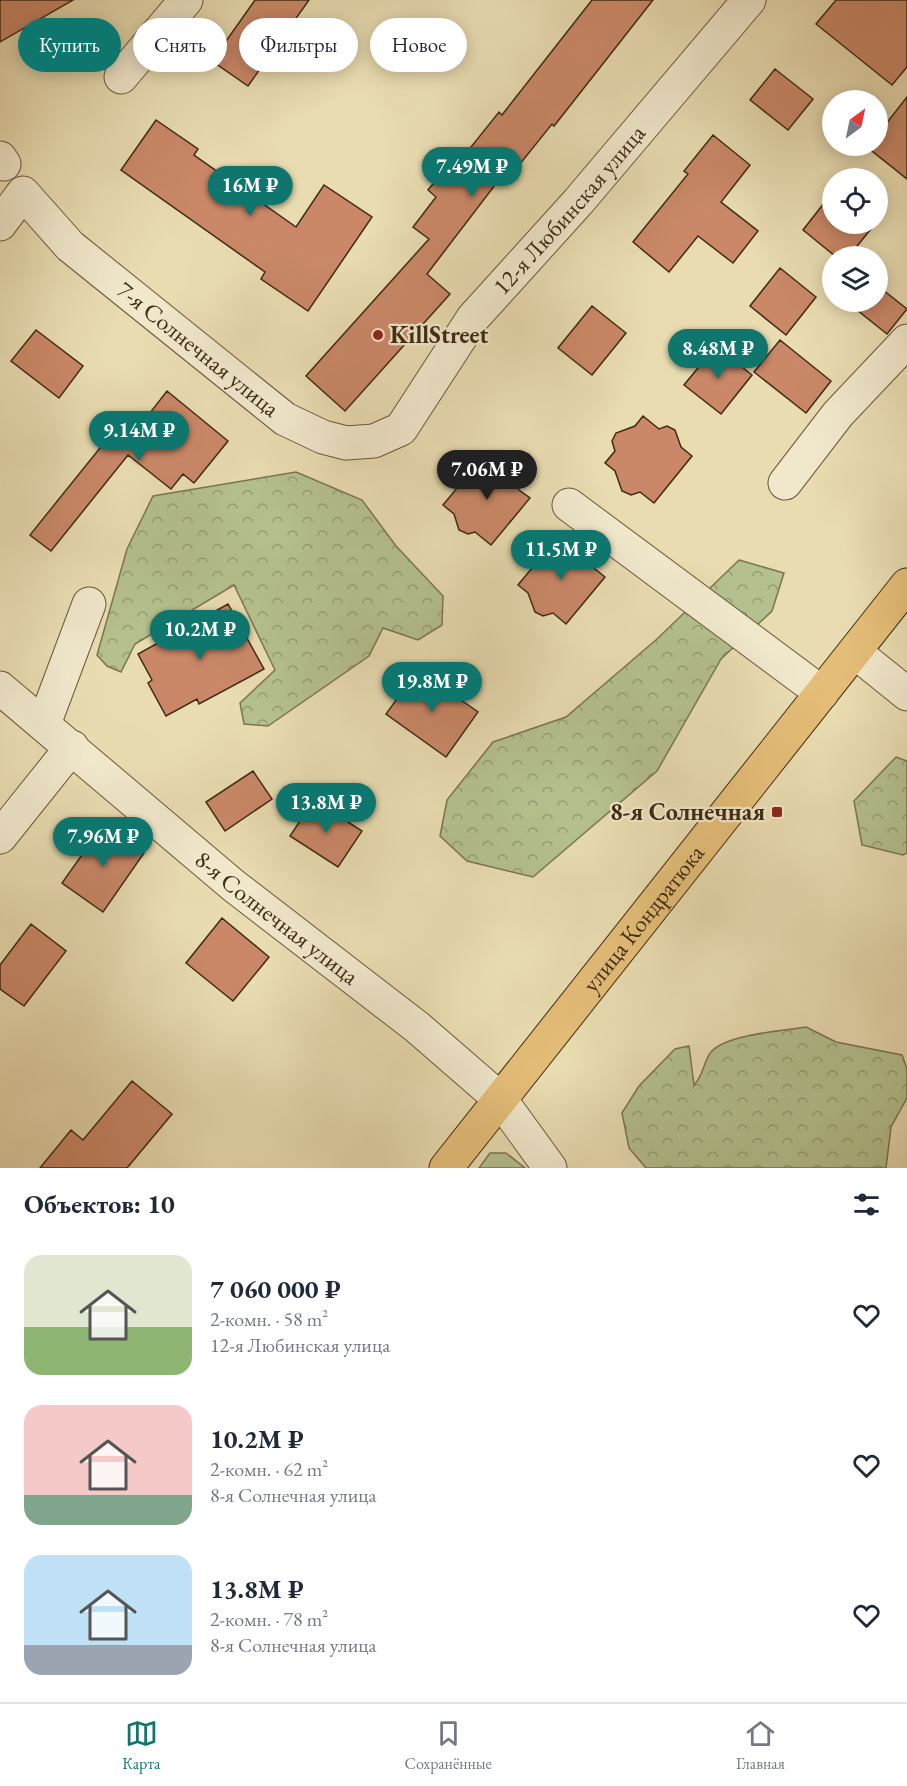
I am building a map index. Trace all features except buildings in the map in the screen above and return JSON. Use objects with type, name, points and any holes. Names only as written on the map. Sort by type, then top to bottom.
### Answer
[{"type":"main road","name":"улица Кондратюка","points":[[446,1168],[907,585]]},
{"type":"street","points":[[121,77],[186,0]]},
{"type":"street","name":"12-я Любинская улица","points":[[401,429],[473,318],[578,202],[750,0]]},
{"type":"street","name":"7-я Солнечная улица","points":[[0,224],[23,194],[70,246],[285,419],[323,437],[346,443],[374,441],[401,429]]},
{"type":"street","points":[[785,483],[838,414],[907,341]]},
{"type":"street","points":[[569,505],[822,693]]},
{"type":"street","points":[[44,724],[89,604]]},
{"type":"street","points":[[855,652],[907,694]]},
{"type":"street","name":"8-я Солнечная улица","points":[[0,688],[234,886],[417,1028],[500,1099],[550,1168]]},
{"type":"street","points":[[0,837],[72,747]]},
{"type":"green space","points":[[296,472],[362,500],[396,546],[443,596],[442,625],[418,640],[383,628],[369,656],[268,726],[244,724],[240,703],[275,670],[234,585],[135,644],[121,672],[107,666],[97,655],[127,549],[153,496]]},
{"type":"green space","points":[[739,560],[784,573],[772,611],[721,659],[657,771],[533,877],[467,861],[440,836],[447,800],[493,742],[566,717],[657,639]]},
{"type":"green space","points":[[896,757],[907,761],[907,853],[903,855],[862,845],[854,801]]},
{"type":"green space","points":[[806,1027],[836,1042],[902,1055],[907,1069],[907,1098],[891,1127],[886,1168],[646,1168],[629,1148],[622,1113],[639,1086],[675,1049],[689,1046],[694,1085],[700,1077],[708,1056],[718,1046],[742,1037]]},
{"type":"green space","points":[[490,1153],[506,1153],[525,1168],[479,1168]]},
{"type":"place","name":"KillStreet","points":[[378,335]]},
{"type":"place","name":"8-я Солнечная","points":[[777,812]]}]
